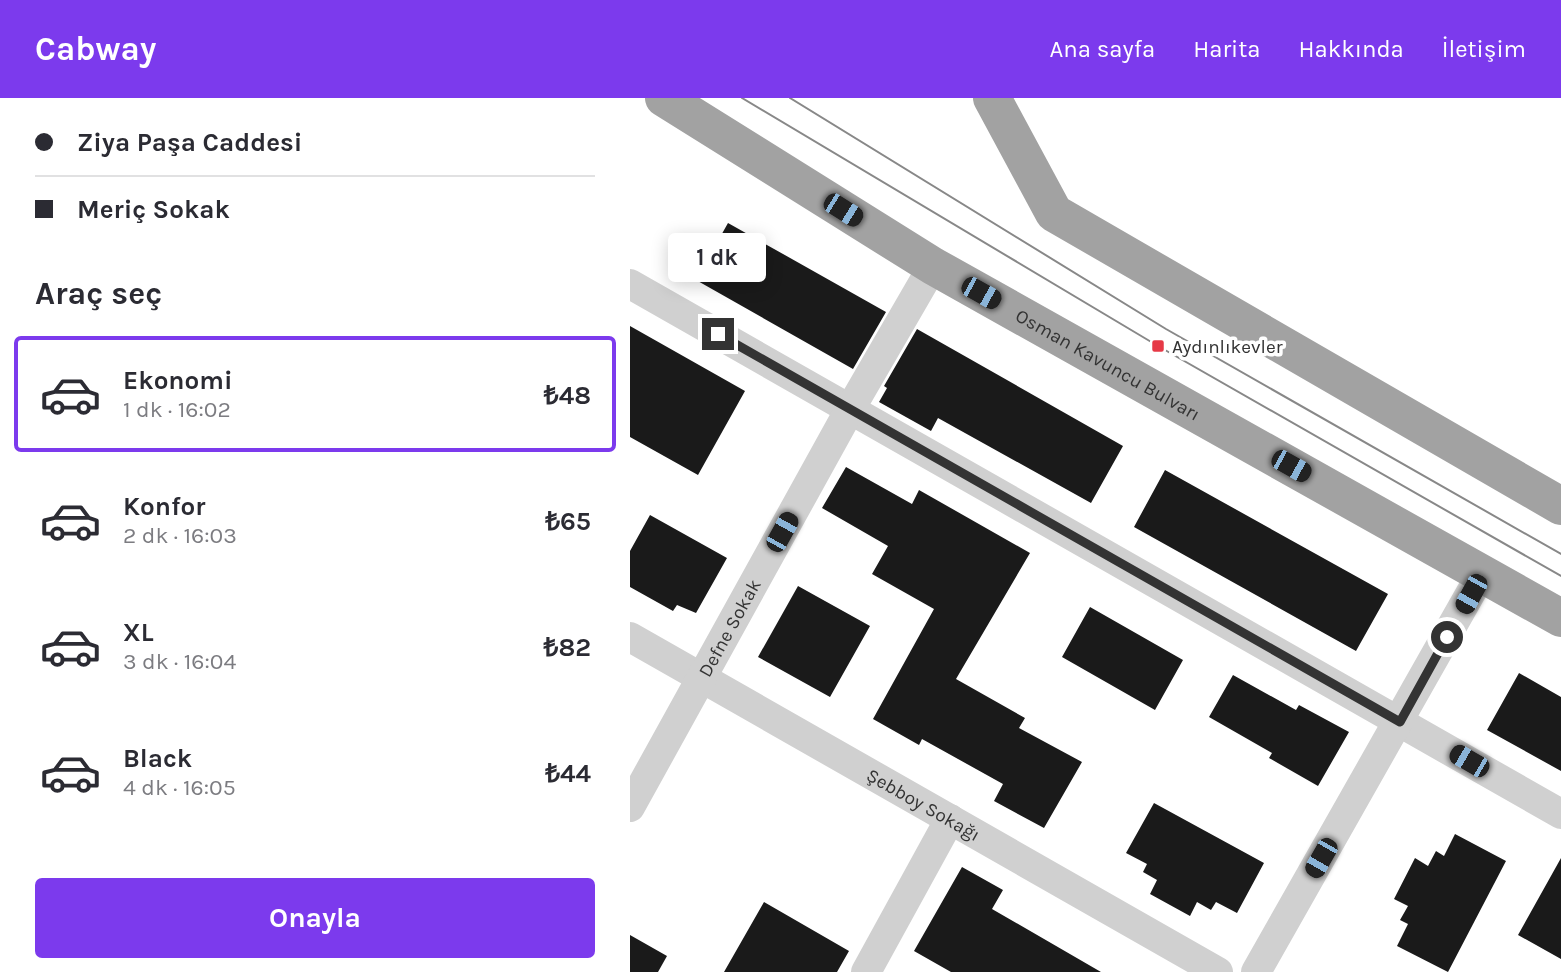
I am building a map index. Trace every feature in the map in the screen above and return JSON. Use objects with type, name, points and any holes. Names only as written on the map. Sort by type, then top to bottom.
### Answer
[{"type":"highway","name":"Osman Kavuncu Bulvarı","points":[[664,98],[933,266],[1561,618]]},
{"type":"highway","points":[[992,99],[1054,213],[1561,506]]},
{"type":"street","name":"Defne Sokak","points":[[630,807],[849,411],[933,266]]},
{"type":"street","points":[[630,284],[1561,814]]},
{"type":"street","points":[[1256,972],[1482,573]]},
{"type":"street","name":"Şebboy Sokağı","points":[[630,637],[1218,972]]},
{"type":"street","points":[[866,972],[950,820]]},
{"type":"building","points":[[728,223],[886,312],[853,369],[696,280]]},
{"type":"building","points":[[630,326],[745,391],[698,475],[630,437]]},
{"type":"building","points":[[917,329],[1123,446],[1091,503],[938,418],[931,431],[879,402],[887,388],[884,386]]},
{"type":"building","points":[[846,467],[912,504],[919,490],[1030,553],[956,679],[1025,718],[1019,728],[1082,762],[1044,828],[994,801],[1003,784],[922,739],[919,745],[873,719],[934,609],[872,574],[888,546],[822,508]]},
{"type":"building","points":[[1165,470],[1388,594],[1356,651],[1134,527]]},
{"type":"building","points":[[650,515],[727,558],[696,613],[677,605],[673,611],[630,587],[630,551]]},
{"type":"building","points":[[798,586],[870,626],[830,697],[758,657]]},
{"type":"building","points":[[1090,607],[1183,660],[1155,710],[1062,657]]},
{"type":"building","points":[[1519,673],[1561,697],[1561,771],[1487,730]]},
{"type":"building","points":[[1233,675],[1296,710],[1299,705],[1349,732],[1318,786],[1269,758],[1272,753],[1209,717]]},
{"type":"building","points":[[1154,803],[1264,863],[1237,913],[1216,902],[1211,910],[1197,902],[1190,916],[1150,894],[1157,880],[1143,872],[1147,864],[1126,853]]},
{"type":"building","points":[[1455,834],[1506,861],[1448,972],[1397,946],[1408,924],[1400,920],[1408,906],[1394,899],[1415,858],[1428,866],[1436,851],[1444,856]]},
{"type":"building","points":[[1561,858],[1561,959],[1518,935]]},
{"type":"building","points":[[962,867],[1003,890],[992,909],[1101,972],[951,972],[914,951]]},
{"type":"building","points":[[764,902],[849,951],[837,972],[724,972]]},
{"type":"building","points":[[630,935],[667,956],[658,972],[630,972]]},
{"type":"tram line","points":[[742,98],[1158,346],[1561,576]]},
{"type":"tram line","points":[[790,98],[1166,329],[1561,554]]},
{"type":"place","name":"Aydınlıkevler","points":[[1158,346]]},
{"type":"route","points":[[718,334],[1400,722],[1447,637]]}]
